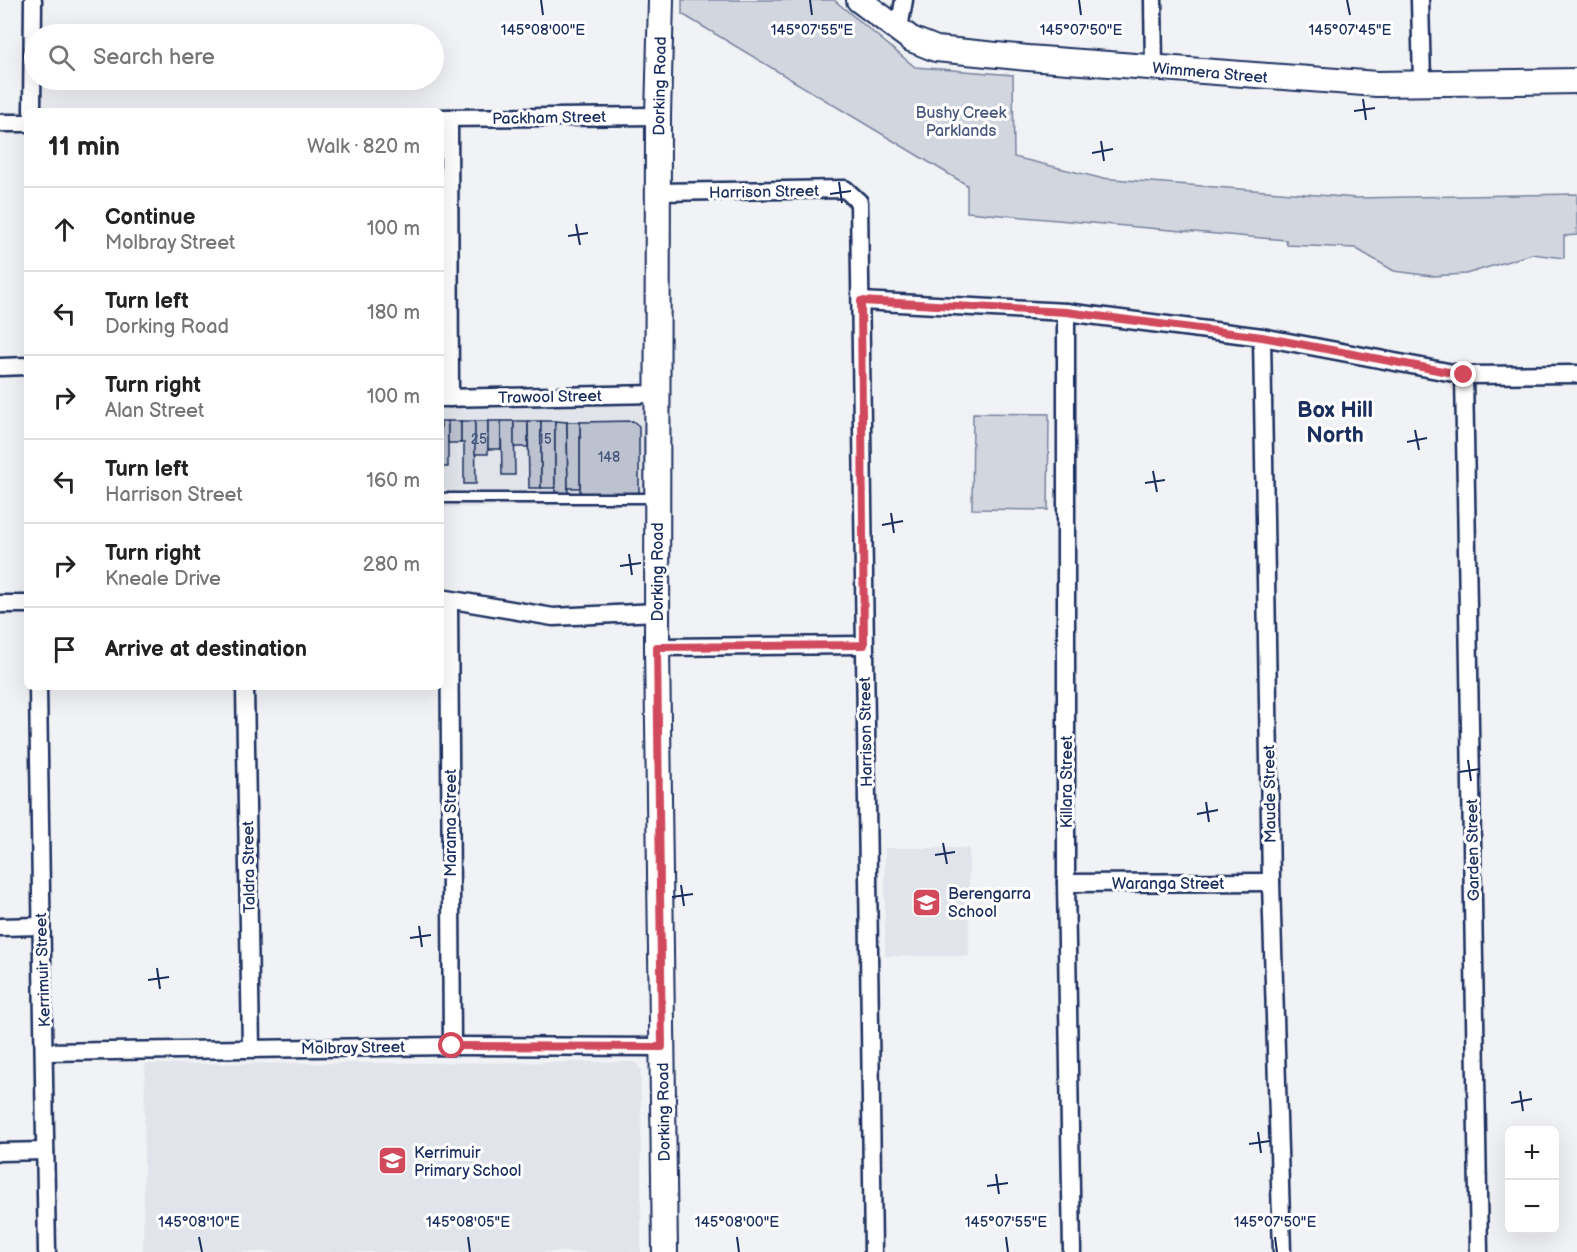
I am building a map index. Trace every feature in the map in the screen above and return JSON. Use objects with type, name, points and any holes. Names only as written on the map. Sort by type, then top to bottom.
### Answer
[{"type":"street","points":[[33,0],[33,24]]},
{"type":"street","name":"Dorking Road","points":[[661,0],[658,116],[657,647],[665,1252]]},
{"type":"street","name":"Wimmera Street","points":[[859,0],[911,39],[936,49],[1377,84],[1577,81]]},
{"type":"street","points":[[895,28],[900,23],[904,0]]},
{"type":"street","points":[[1153,0],[1154,67]]},
{"type":"street","points":[[1420,0],[1422,82]]},
{"type":"street","points":[[32,90],[32,108]]},
{"type":"street","name":"Packham Street","points":[[445,118],[658,116]]},
{"type":"street","points":[[445,118],[446,398]]},
{"type":"street","points":[[0,123],[24,123]]},
{"type":"street","name":"Harrison Street","points":[[658,192],[846,189],[859,202],[873,1252]]},
{"type":"street","points":[[861,301],[1066,312],[1262,337],[1464,375],[1577,374]]},
{"type":"street","name":"Killara Street","points":[[1066,312],[1065,883],[1072,1252]]},
{"type":"street","name":"Maude Street","points":[[1262,337],[1270,882],[1282,1252]]},
{"type":"street","points":[[0,367],[24,366]]},
{"type":"street","name":"Garden Street","points":[[1464,375],[1479,1252]]},
{"type":"street","name":"Trawool Street","points":[[446,398],[658,394]]},
{"type":"street","points":[[445,599],[553,617],[657,612]]},
{"type":"street","name":"Marama Street","points":[[445,599],[452,1046]]},
{"type":"street","points":[[0,604],[24,604]]},
{"type":"street","points":[[657,647],[864,645]]},
{"type":"street","name":"Kerrimuir Street","points":[[38,690],[47,1252]]},
{"type":"street","name":"Taldra Street","points":[[245,690],[251,1048]]},
{"type":"street","name":"Waranga Street","points":[[1065,883],[1270,882]]},
{"type":"street","points":[[0,927],[40,926]]},
{"type":"street","name":"Molbray Street","points":[[45,1052],[452,1046],[662,1047]]},
{"type":"street","points":[[0,1152],[45,1151]]},
{"type":"lane","points":[[444,498],[657,498]]},
{"type":"shaded area","points":[[654,399],[656,503],[444,508],[444,402]]},
{"type":"shaded area","name":"Berengarra School","points":[[885,848],[969,848],[969,956],[885,956]]},
{"type":"shaded area","name":"Kerrimuir Primary School","points":[[635,1062],[641,1070],[641,1252],[143,1252],[145,1064]]},
{"type":"green space","name":"Bushy Creek Parklands","points":[[682,0],[834,0],[915,67],[1013,75],[1014,157],[1100,178],[1356,198],[1577,194],[1577,235],[1564,236],[1564,258],[1532,254],[1466,274],[1432,276],[1394,271],[1355,248],[1287,245],[1286,240],[967,212],[967,185],[682,14]]},
{"type":"green space","points":[[973,413],[1049,414],[1048,510],[972,509]]},
{"type":"building","points":[[444,421],[448,421],[448,467],[444,467]]},
{"type":"building","points":[[448,421],[461,421],[461,443],[448,443]]},
{"type":"building","points":[[461,421],[475,421],[476,484],[464,484],[464,443],[461,443]]},
{"type":"building","points":[[475,421],[488,421],[488,454],[475,454]]},
{"type":"building","points":[[488,421],[501,421],[501,449],[488,449]]},
{"type":"building","points":[[501,421],[514,421],[515,475],[502,475]]},
{"type":"building","points":[[514,421],[528,421],[528,447],[514,447]]},
{"type":"building","points":[[528,421],[541,421],[541,488],[529,488]]},
{"type":"building","points":[[541,421],[555,421],[555,488],[541,488]]},
{"type":"building","points":[[555,421],[567,422],[568,496],[555,496]]},
{"type":"building","points":[[633,421],[639,426],[639,494],[580,494],[580,422]]},
{"type":"building","points":[[567,422],[580,422],[580,488],[568,488]]},
{"type":"place","name":"Berengarra School","points":[[927,902]]},
{"type":"place","name":"Kerrimuir Primary School","points":[[393,1161]]},
{"type":"district","name":"Box Hill North","points":[[1335,422]]},
{"type":"route","points":[[452,1046],[662,1047],[657,647],[864,645],[861,301],[1066,312],[1262,337],[1464,375]]}]
